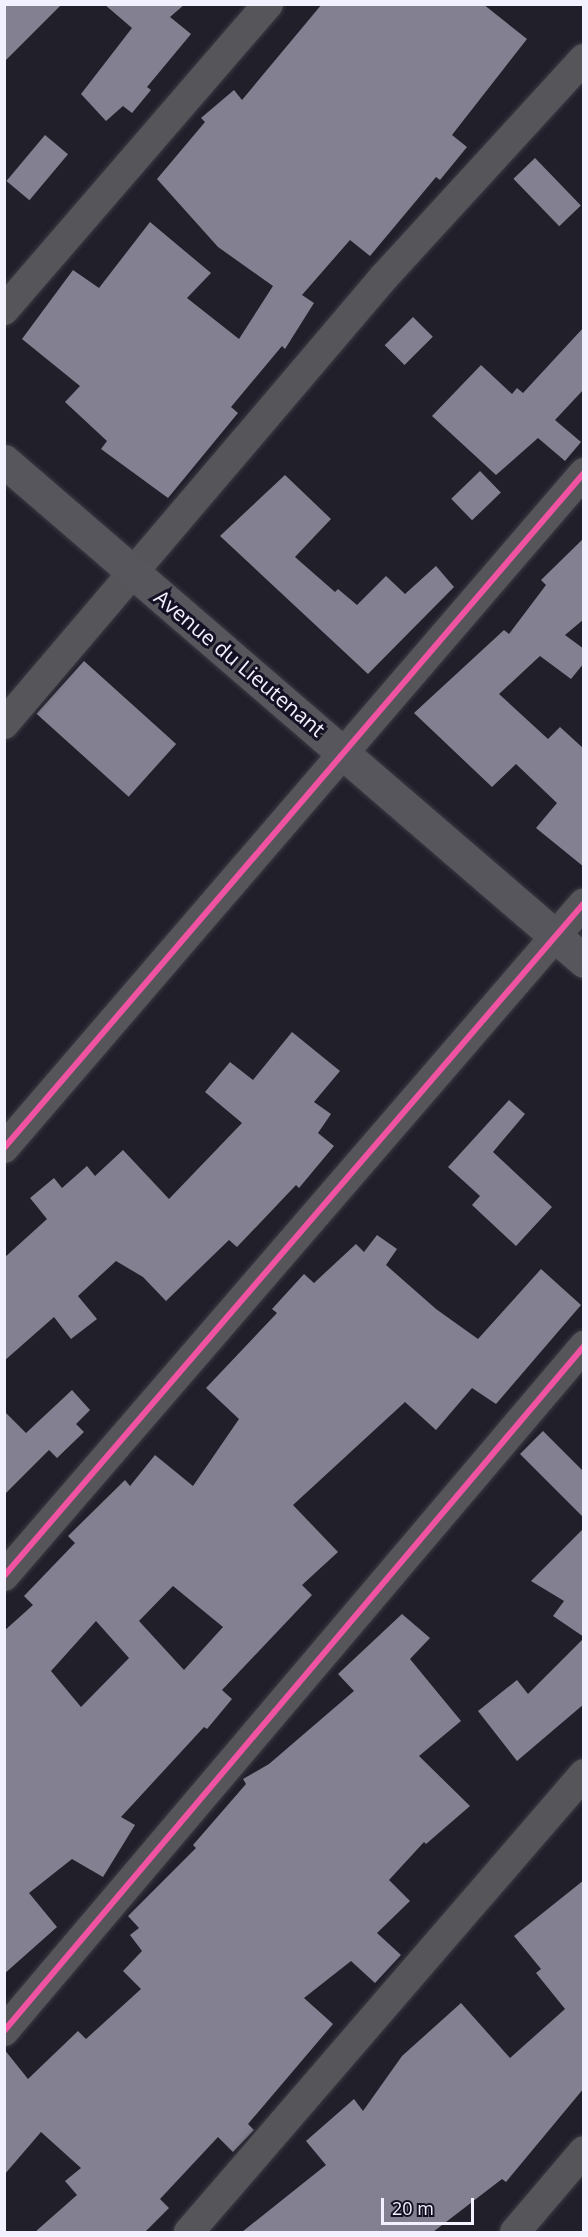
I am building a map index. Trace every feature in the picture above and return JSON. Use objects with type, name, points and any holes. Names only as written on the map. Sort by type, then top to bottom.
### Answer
[{"type":"main road","name":"Avenue du Lieutenant","points":[[4,460],[133,574],[343,749],[584,961]]},
{"type":"street","points":[[4,310],[268,4]]},
{"type":"street","points":[[4,724],[384,277],[584,59]]},
{"type":"street","points":[[4,1148],[343,749],[584,473]]},
{"type":"street","points":[[4,1576],[584,903]]},
{"type":"street","points":[[4,2031],[584,1346]]},
{"type":"street","points":[[189,2232],[584,1774]]},
{"type":"street","points":[[515,2232],[584,2151]]},
{"type":"building","points":[[4,4],[62,4],[4,62]]},
{"type":"building","points":[[104,4],[185,4],[170,17],[191,34],[147,87],[151,90],[132,113],[123,106],[106,121],[81,94],[132,28]]},
{"type":"building","points":[[322,4],[483,4],[527,39],[452,135],[467,147],[440,180],[436,177],[370,256],[350,240],[302,295],[314,303],[285,349],[282,346],[231,407],[238,413],[168,498],[101,449],[107,441],[65,402],[80,386],[22,339],[73,270],[99,288],[150,222],[211,273],[187,298],[239,339],[273,286],[218,247],[157,179],[205,122],[201,118],[234,90],[242,100]]},
{"type":"building","points":[[45,135],[68,154],[29,200],[6,181]]},
{"type":"building","points":[[535,158],[581,205],[559,226],[513,179]]},
{"type":"building","points":[[413,317],[433,337],[405,365],[385,345]]},
{"type":"building","points":[[584,327],[584,389],[555,420],[581,442],[565,461],[538,438],[496,475],[432,416],[481,365],[512,394],[517,388],[523,393]]},
{"type":"building","points":[[480,471],[501,493],[472,520],[451,499]]},
{"type":"building","points":[[285,475],[331,519],[295,557],[335,592],[338,589],[357,605],[386,576],[405,594],[436,566],[454,587],[368,674],[220,536]]},
{"type":"building","points":[[584,538],[584,619],[565,635],[584,649],[584,663],[571,679],[540,656],[499,694],[548,739],[560,727],[584,749],[584,867],[536,828],[557,803],[516,764],[492,787],[414,713],[504,630],[509,634],[546,585],[541,580]]},
{"type":"building","points":[[84,661],[176,744],[129,797],[36,714]]},
{"type":"building","points":[[292,1032],[340,1071],[314,1102],[331,1114],[318,1133],[334,1146],[299,1188],[296,1185],[237,1247],[229,1240],[166,1301],[143,1277],[116,1261],[78,1296],[97,1319],[71,1339],[54,1317],[4,1361],[4,1258],[47,1219],[30,1198],[54,1178],[62,1188],[87,1166],[95,1176],[123,1150],[169,1199],[242,1123],[205,1092],[230,1062],[253,1080]]},
{"type":"building","points":[[509,1100],[525,1114],[493,1152],[552,1207],[516,1246],[472,1205],[480,1196],[448,1167]]},
{"type":"building","points":[[377,1235],[397,1249],[386,1265],[436,1309],[478,1339],[541,1269],[581,1305],[496,1404],[472,1388],[436,1430],[405,1402],[293,1505],[338,1552],[302,1585],[312,1595],[222,1690],[232,1699],[207,1729],[204,1727],[121,1817],[135,1825],[103,1877],[72,1859],[29,1893],[57,1927],[4,1974],[4,1631],[33,1605],[24,1596],[75,1543],[68,1536],[125,1480],[130,1486],[155,1455],[193,1486],[239,1419],[206,1388],[277,1313],[272,1309],[304,1274],[314,1283],[356,1244],[364,1252]],"holes":[[[173,1586],[223,1627],[184,1670],[139,1621]],[[96,1621],[129,1658],[81,1707],[51,1671]]]},
{"type":"building","points":[[72,1390],[90,1410],[76,1424],[84,1432],[57,1458],[49,1450],[4,1495],[4,1411],[26,1433]]},
{"type":"building","points":[[543,1431],[584,1472],[584,1518],[520,1454]]},
{"type":"building","points":[[584,1528],[584,1637],[553,1616],[564,1601],[531,1581]]},
{"type":"building","points":[[402,1614],[430,1638],[410,1659],[461,1721],[419,1756],[470,1806],[426,1844],[424,1842],[389,1880],[410,1901],[377,1933],[401,1955],[375,1983],[351,1961],[304,1998],[333,2024],[248,2124],[254,2130],[233,2152],[218,2137],[160,2199],[169,2208],[145,2232],[35,2232],[77,2195],[65,2181],[81,2168],[41,2132],[4,2175],[4,2049],[28,2079],[78,2031],[86,2039],[141,1989],[123,1971],[142,1951],[130,1935],[139,1928],[128,1916],[196,1848],[193,1845],[246,1784],[243,1779],[269,1764],[354,1691],[338,1674]]},
{"type":"building","points":[[584,1638],[584,1704],[517,1761],[478,1711],[517,1680],[528,1694]]},
{"type":"building","points":[[584,1880],[584,2088],[506,2182],[502,2179],[433,2232],[242,2232],[326,2165],[306,2141],[354,2099],[363,2111],[402,2056],[461,2003],[510,2058],[565,2009],[536,1973],[541,1969],[514,1936]]},
{"type":"cycle path","points":[[4,1148],[584,473]]},
{"type":"cycle path","points":[[4,1576],[584,903]]},
{"type":"cycle path","points":[[4,2031],[584,1346]]}]
